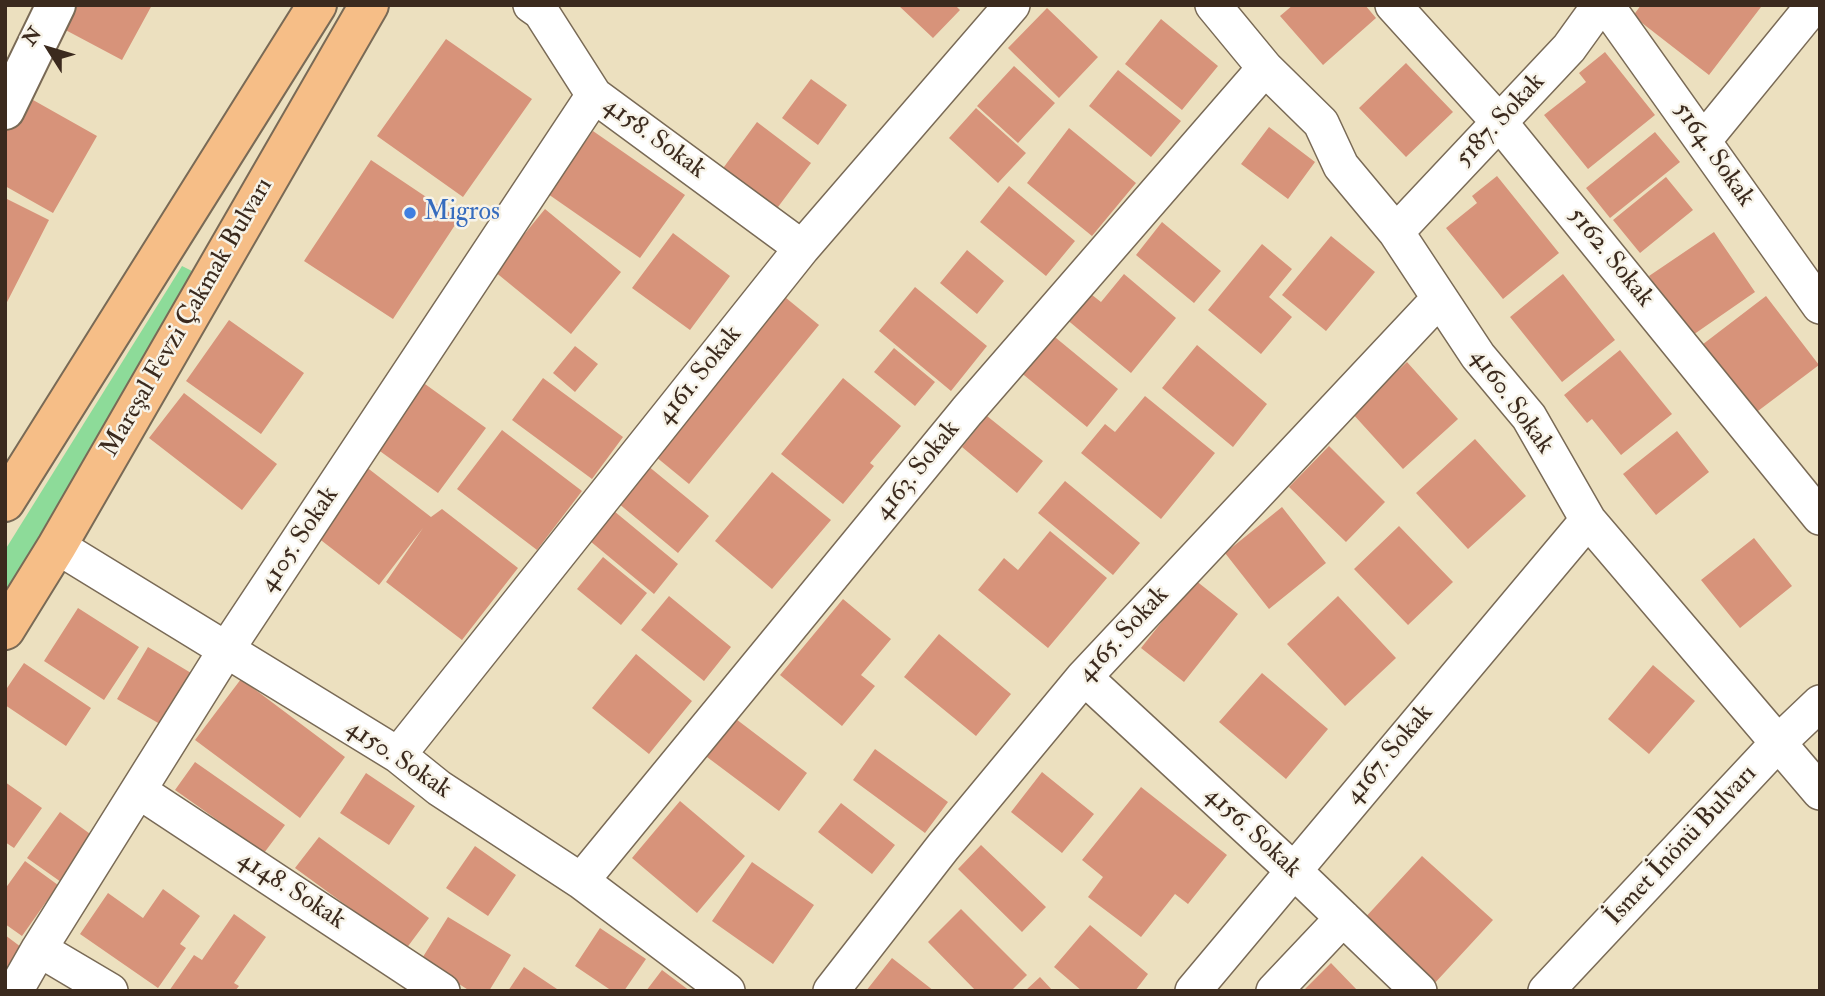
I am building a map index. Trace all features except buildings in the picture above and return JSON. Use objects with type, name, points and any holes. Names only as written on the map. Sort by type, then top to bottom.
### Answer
[{"type":"highway","name":"Mareşal Fevzi Çakmak Bulvarı","points":[[5,502],[317,5]]},
{"type":"highway","name":"Mareşal Fevzi Çakmak Bulvarı","points":[[5,630],[57,546],[369,5]]},
{"type":"street","points":[[5,110],[56,5]]},
{"type":"street","name":"4161. Sokak","points":[[398,755],[802,248],[1012,5]]},
{"type":"street","name":"4160. Sokak","points":[[1213,5],[1265,68],[1321,123],[1341,166],[1396,232],[1478,356],[1529,417],[1588,520],[1820,792]]},
{"type":"street","name":"5162. Sokak","points":[[1394,5],[1500,123],[1820,517]]},
{"type":"street","name":"5187. Sokak","points":[[1396,232],[1569,48],[1600,5]]},
{"type":"street","name":"5164. Sokak","points":[[1606,5],[1820,306]]},
{"type":"street","name":"4158. Sokak","points":[[540,8],[593,94],[802,248]]},
{"type":"street","points":[[1703,141],[1814,15]]},
{"type":"street","name":"4163. Sokak","points":[[581,881],[967,411],[1265,68]]},
{"type":"street","name":"4105. Sokak","points":[[15,991],[226,650],[593,94]]},
{"type":"street","name":"4165. Sokak","points":[[831,991],[943,846],[1084,677],[1439,299]]},
{"type":"street","name":"4167. Sokak","points":[[1193,991],[1588,520]]},
{"type":"street","name":"4150. Sokak","points":[[57,546],[398,755],[439,788],[581,881],[727,991]]},
{"type":"street","name":"4156. Sokak","points":[[1084,677],[1293,870],[1419,991]]},
{"type":"street","name":"İsmet İnönü Bulvarı","points":[[1546,991],[1779,743],[1820,703]]},
{"type":"street","name":"4148. Sokak","points":[[139,791],[442,991]]},
{"type":"street","points":[[1274,991],[1343,918]]},
{"type":"street","points":[[39,949],[110,991]]},
{"type":"green space","points":[[182,266],[194,272],[5,594],[5,550]]},
{"type":"place","name":"Migros","points":[[410,213]]}]
